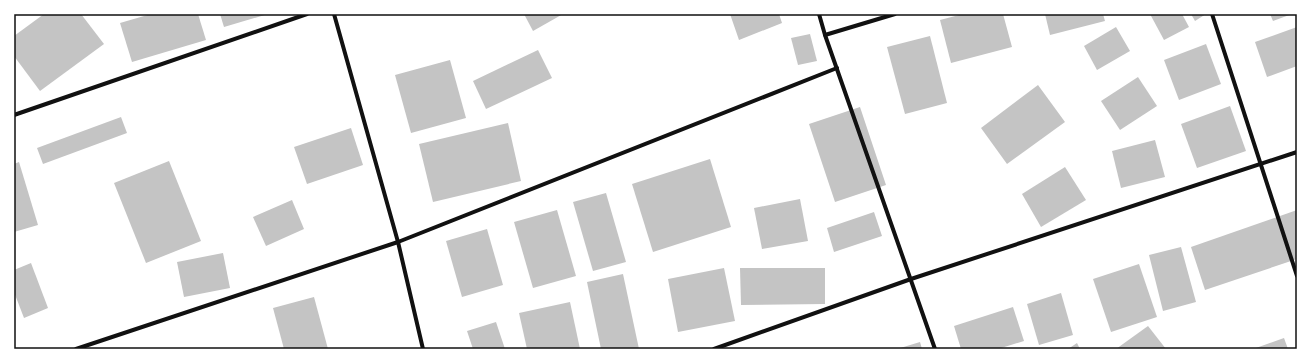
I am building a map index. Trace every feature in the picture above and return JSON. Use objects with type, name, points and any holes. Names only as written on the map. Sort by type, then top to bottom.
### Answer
[{"type":"street","points":[[14,115],[307,14]]},
{"type":"street","points":[[334,14],[398,242],[423,349]]},
{"type":"street","points":[[819,14],[825,35],[935,349]]},
{"type":"street","points":[[825,35],[895,14]]},
{"type":"street","points":[[1212,14],[1297,276]]},
{"type":"street","points":[[76,349],[398,242],[837,68]]},
{"type":"street","points":[[714,349],[911,279],[1297,152]]},
{"type":"building","points":[[44,14],[81,14],[104,44],[40,91],[14,56],[14,36]]},
{"type":"building","points":[[151,14],[198,14],[206,40],[132,62],[120,23]]},
{"type":"building","points":[[220,14],[268,14],[224,27]]},
{"type":"building","points":[[524,14],[563,14],[533,31]]},
{"type":"building","points":[[730,14],[779,14],[782,23],[739,40]]},
{"type":"building","points":[[963,14],[1003,14],[1012,47],[951,63],[940,20]]},
{"type":"building","points":[[1045,14],[1103,14],[1105,21],[1050,35]]},
{"type":"building","points":[[1150,14],[1182,14],[1189,27],[1164,40]]},
{"type":"building","points":[[1191,14],[1206,14],[1195,21]]},
{"type":"building","points":[[1270,14],[1292,14],[1273,21]]},
{"type":"building","points":[[1116,27],[1130,51],[1097,70],[1084,46]]},
{"type":"building","points":[[1297,27],[1297,66],[1267,77],[1255,42]]},
{"type":"building","points":[[810,34],[817,61],[798,65],[791,38]]},
{"type":"building","points":[[930,36],[947,103],[905,114],[887,47]]},
{"type":"building","points":[[1206,44],[1221,84],[1179,100],[1164,60]]},
{"type":"building","points":[[538,50],[552,78],[486,109],[473,81]]},
{"type":"building","points":[[450,60],[466,118],[411,133],[395,75]]},
{"type":"building","points":[[1138,77],[1157,106],[1120,130],[1101,101]]},
{"type":"building","points":[[1038,85],[1065,122],[1007,164],[981,128]]},
{"type":"building","points":[[1230,106],[1246,151],[1197,168],[1181,124]]},
{"type":"building","points":[[860,107],[886,185],[835,202],[809,124]]},
{"type":"building","points":[[121,117],[127,133],[43,164],[37,148]]},
{"type":"building","points":[[508,123],[521,181],[433,202],[419,144]]},
{"type":"building","points":[[351,128],[363,165],[307,184],[294,147]]},
{"type":"building","points":[[1155,140],[1165,177],[1121,188],[1112,151]]},
{"type":"building","points":[[710,159],[731,227],[653,252],[632,184]]},
{"type":"building","points":[[169,161],[201,241],[146,263],[114,183]]},
{"type":"building","points":[[19,162],[38,225],[14,232],[14,164]]},
{"type":"building","points":[[1065,167],[1086,200],[1041,227],[1022,194]]},
{"type":"building","points":[[606,193],[626,262],[593,271],[573,202]]},
{"type":"building","points":[[800,199],[808,241],[762,249],[754,208]]},
{"type":"building","points":[[292,200],[304,229],[266,246],[253,217]]},
{"type":"building","points":[[557,210],[576,276],[533,288],[514,222]]},
{"type":"building","points":[[1297,210],[1297,259],[1205,290],[1191,247]]},
{"type":"building","points":[[874,212],[882,236],[834,252],[827,228]]},
{"type":"building","points":[[487,229],[503,285],[462,297],[446,241]]},
{"type":"building","points":[[1181,247],[1196,302],[1163,311],[1149,255]]},
{"type":"building","points":[[223,253],[230,288],[184,297],[177,262]]},
{"type":"building","points":[[31,263],[48,308],[24,318],[14,292],[14,270]]},
{"type":"building","points":[[1139,264],[1157,317],[1111,332],[1093,279]]},
{"type":"building","points":[[724,268],[735,321],[678,332],[668,279]]},
{"type":"building","points":[[740,268],[825,268],[825,304],[741,305]]},
{"type":"building","points":[[623,274],[639,349],[601,349],[587,282]]},
{"type":"building","points":[[1061,293],[1073,335],[1039,345],[1027,304]]},
{"type":"building","points":[[314,297],[328,349],[284,349],[273,308]]},
{"type":"building","points":[[570,302],[580,349],[527,349],[519,313]]},
{"type":"building","points":[[1013,307],[1024,341],[998,349],[961,349],[954,326]]},
{"type":"building","points":[[496,322],[505,349],[473,349],[467,331]]},
{"type":"building","points":[[1148,326],[1166,349],[1116,349]]},
{"type":"building","points":[[1284,338],[1288,349],[1253,349]]},
{"type":"building","points":[[920,342],[922,349],[897,349]]},
{"type":"building","points":[[1077,343],[1080,349],[1068,349]]}]
